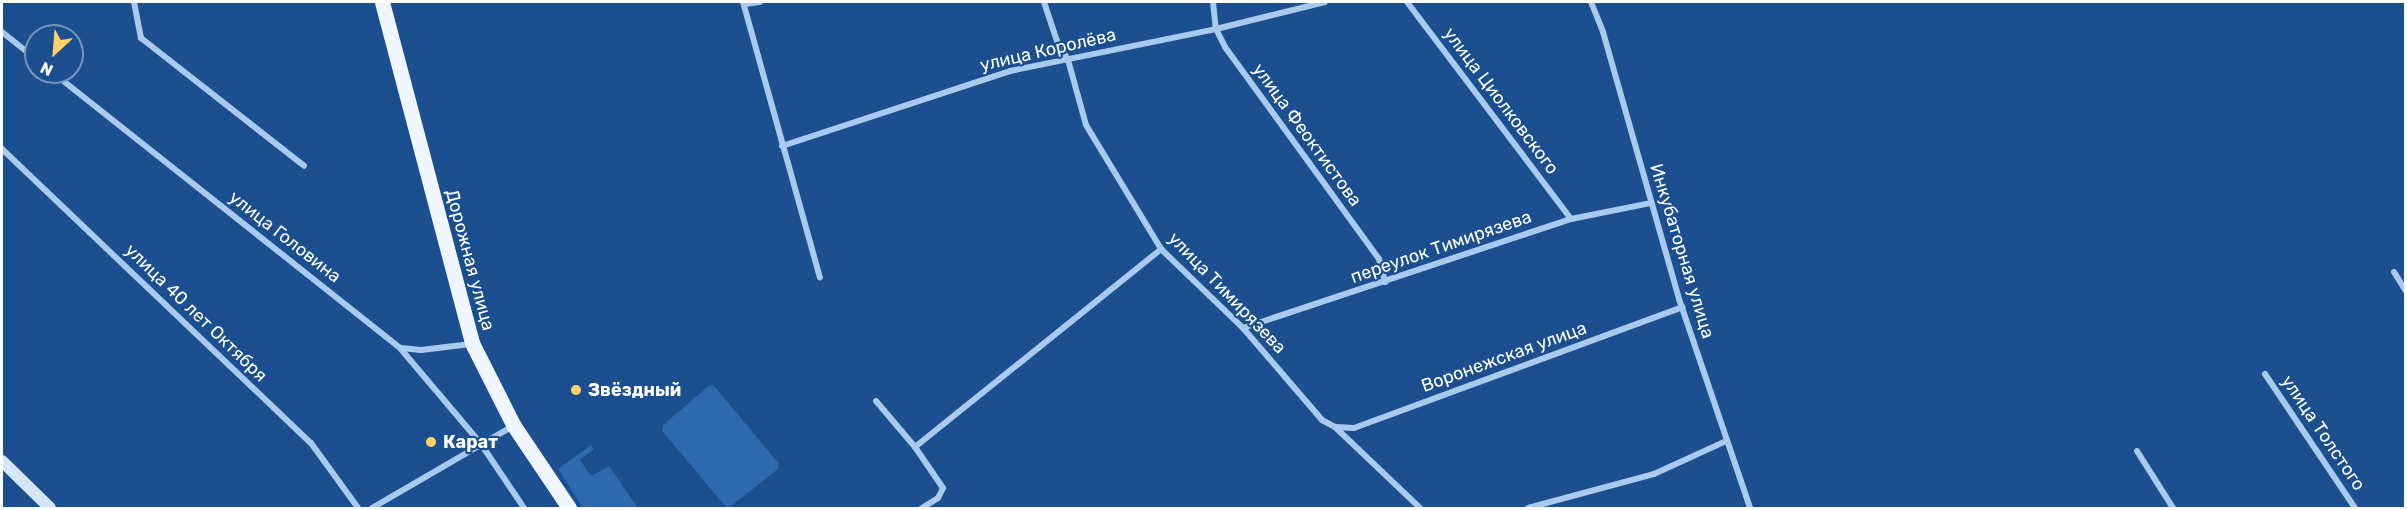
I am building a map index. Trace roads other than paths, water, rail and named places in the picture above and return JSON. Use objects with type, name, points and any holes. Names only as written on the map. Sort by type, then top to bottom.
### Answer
[{"type":"main road","name":"Дорожная улица","points":[[382,2],[472,344],[514,426],[569,508]]},
{"type":"main road","points":[[2,460],[50,508]]},
{"type":"street","points":[[134,2],[141,38],[304,166]]},
{"type":"street","points":[[760,2],[743,3],[820,277]]},
{"type":"street","name":"улица Тимирязева","points":[[1044,2],[1057,41],[1068,60],[1086,125],[1161,249],[1243,328],[1322,420],[1335,427],[1420,508]]},
{"type":"street","name":"улица Феоктистова","points":[[1213,2],[1216,29],[1225,48],[1379,259],[1384,282]]},
{"type":"street","name":"улица Королёва","points":[[782,146],[1010,71],[1216,29],[1325,2]]},
{"type":"street","name":"улица Циолковского","points":[[1407,2],[1571,219]]},
{"type":"street","name":"Инкубаторная улица","points":[[1591,2],[1682,308],[1750,508]]},
{"type":"street","points":[[2,32],[24,49]]},
{"type":"street","name":"улица Головина","points":[[67,84],[400,348],[481,444],[524,508]]},
{"type":"street","name":"улица 40 лет Октября","points":[[2,149],[311,443],[358,508]]},
{"type":"street","name":"переулок Тимирязева","points":[[1243,328],[1571,219],[1651,203]]},
{"type":"street","points":[[915,447],[1161,249]]},
{"type":"street","points":[[2394,272],[2406,291]]},
{"type":"street","name":"Воронежская улица","points":[[1335,427],[1354,428],[1682,308]]},
{"type":"street","points":[[400,348],[421,350],[472,344]]},
{"type":"street","name":"улица Толстого","points":[[2265,374],[2355,508]]},
{"type":"street","points":[[876,401],[915,447],[943,488],[938,498],[921,508]]},
{"type":"street","points":[[372,508],[514,426]]},
{"type":"street","points":[[1528,508],[1654,474],[1726,441]]},
{"type":"street","points":[[2137,451],[2173,508]]},
{"type":"place","name":"Звёздный","points":[[576,390]]},
{"type":"place","name":"Карат","points":[[431,442]]}]
